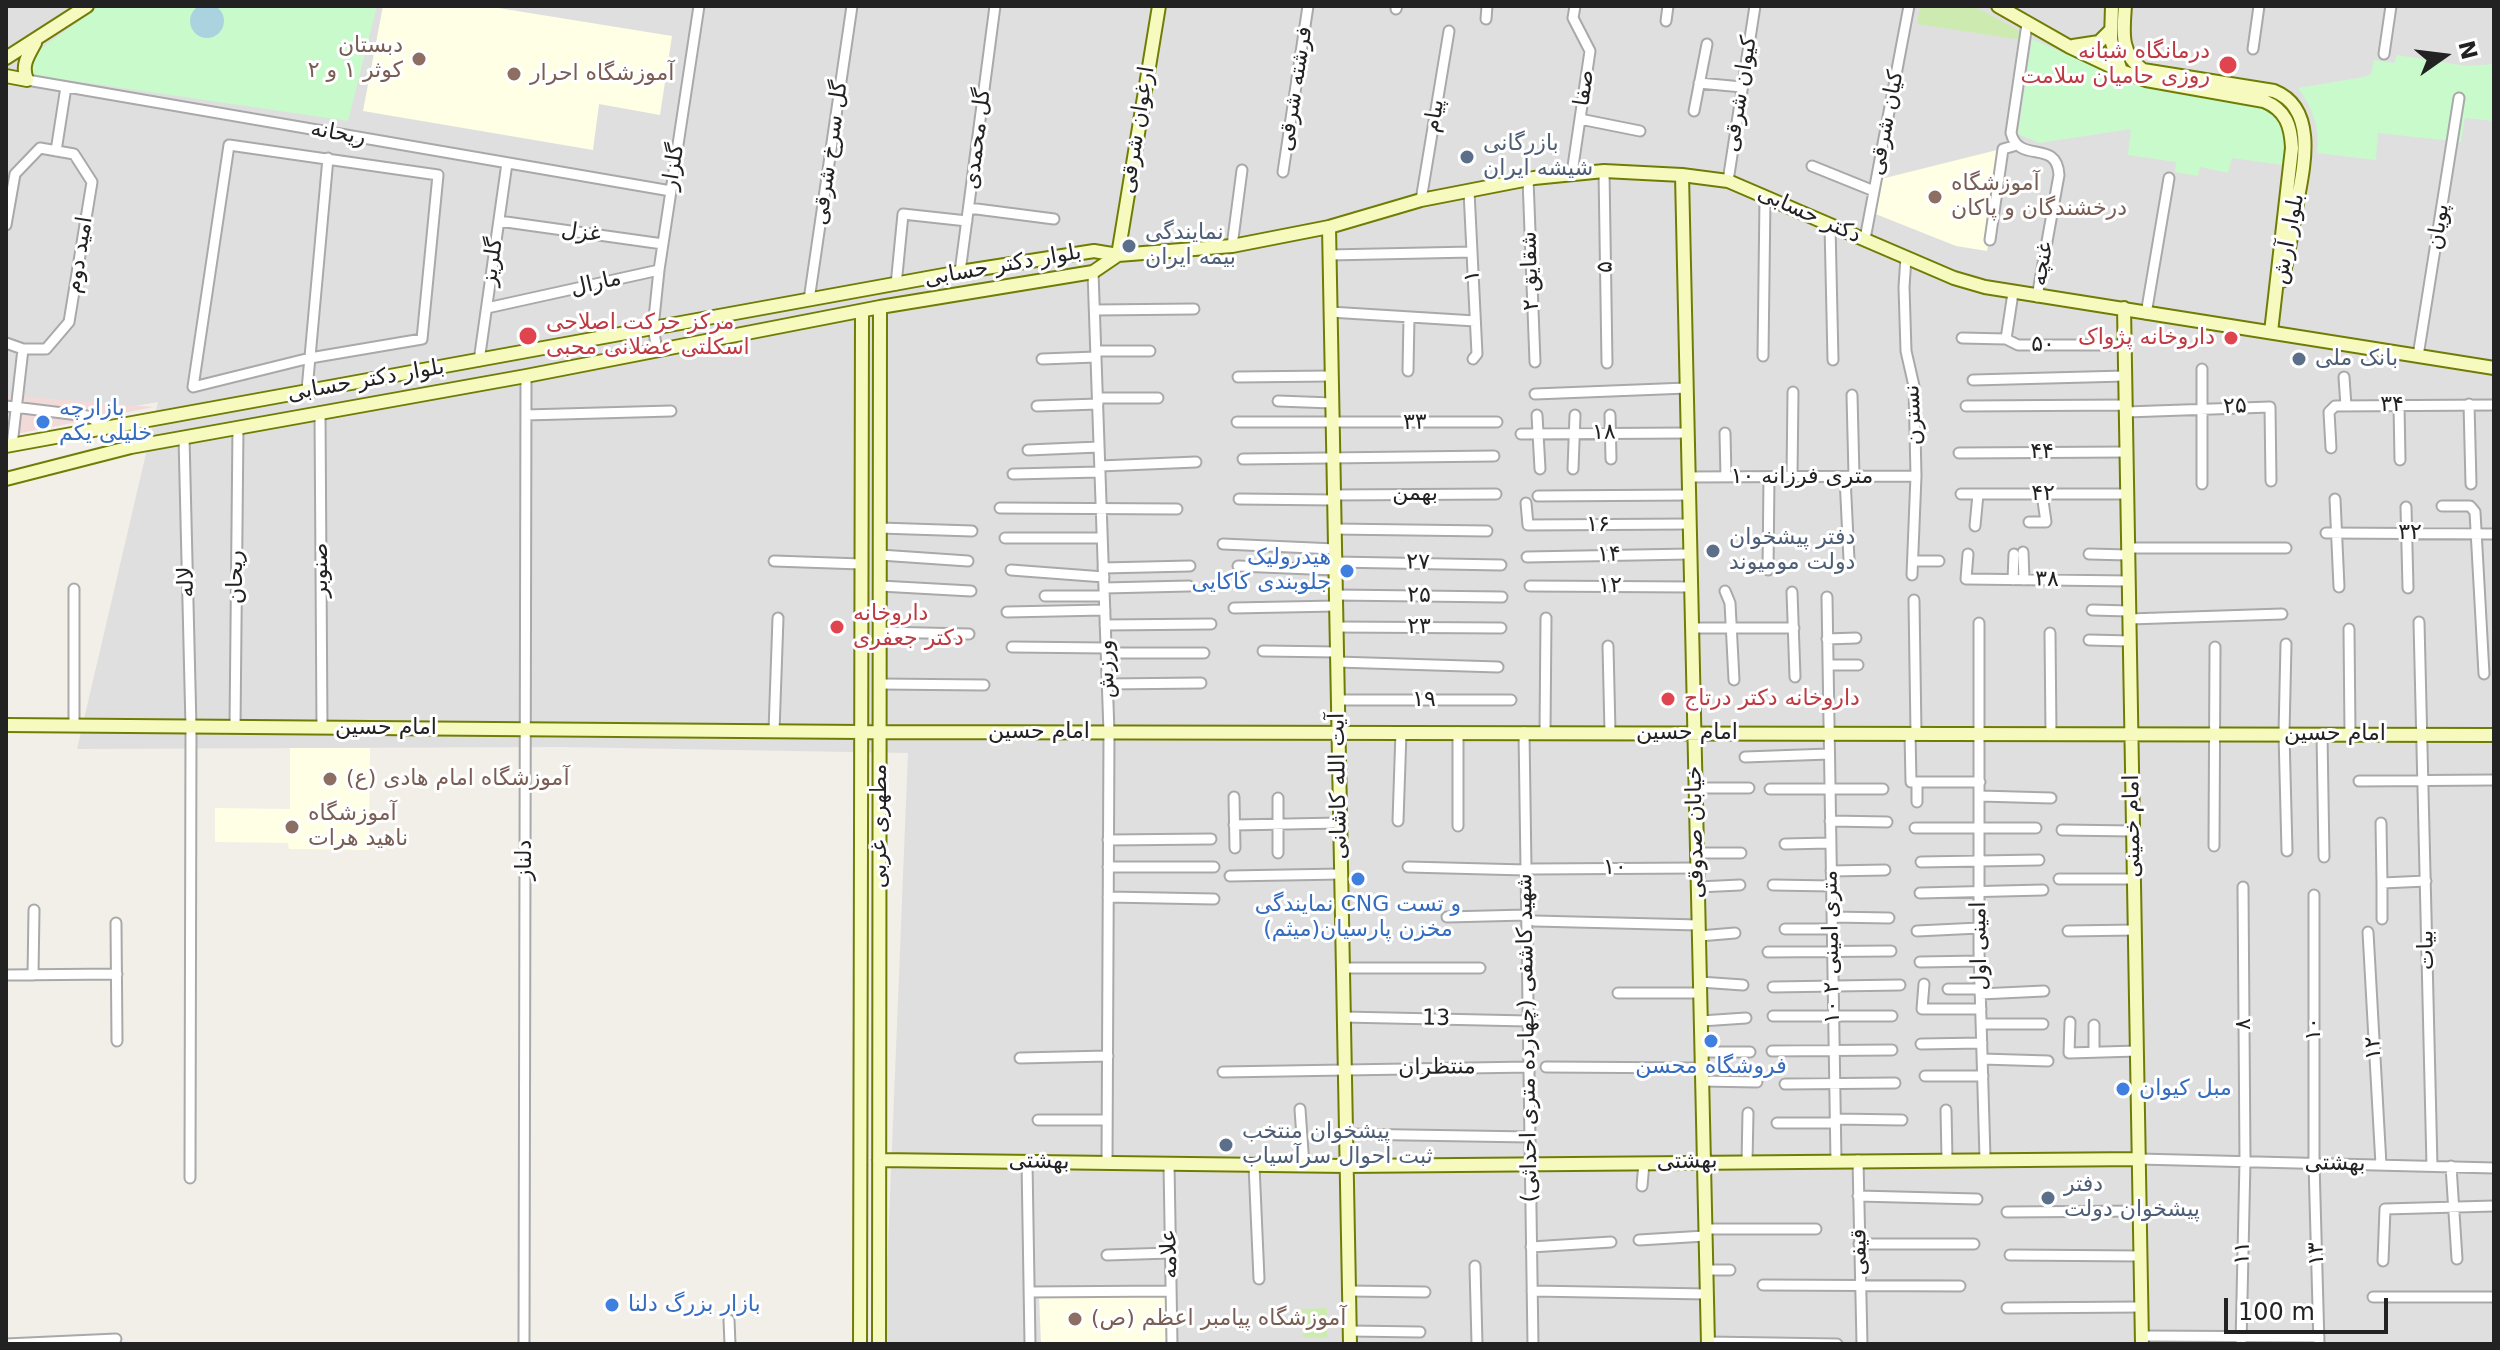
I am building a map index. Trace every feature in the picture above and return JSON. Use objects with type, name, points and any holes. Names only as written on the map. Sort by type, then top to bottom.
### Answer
[{"type":"street","points":[[6,58],[87,6]]},
{"type":"street","name":"گلزار","points":[[657,349],[653,328],[659,270],[699,6]]},
{"type":"street","name":"گل سرخ شرقی","points":[[809,300],[852,6]]},
{"type":"street","name":"گل محمدی","points":[[960,272],[995,6]]},
{"type":"street","name":"ارغوان شرقی","points":[[1118,255],[1159,6]]},
{"type":"street","name":"فرشته شرقی","points":[[1283,172],[1308,6]]},
{"type":"street","points":[[1486,19],[1487,6]]},
{"type":"street","name":"صفا","points":[[1572,173],[1590,51],[1573,18],[1575,6]]},
{"type":"street","points":[[1666,21],[1668,6]]},
{"type":"street","name":"کیوان شرقی","points":[[1728,181],[1755,6]]},
{"type":"street","name":"کیان شرقی","points":[[1865,239],[1909,6]]},
{"type":"street","name":"بلوار آرش","points":[[1998,6],[2070,47],[2146,80],[2264,101],[2276,106],[2286,118],[2292,148],[2273,311]]},
{"type":"street","points":[[2112,6],[2110,31],[2121,71]]},
{"type":"street","name":"بلوار آرش","points":[[2125,6],[2123,39],[2126,52],[2132,62],[2143,70],[2274,91],[2285,95],[2300,118],[2305,154],[2287,260],[2273,311]]},
{"type":"street","points":[[2253,49],[2259,6]]},
{"type":"street","points":[[2384,54],[2391,6]]},
{"type":"street","points":[[1990,240],[2003,149],[2017,145],[2011,133],[2027,24]]},
{"type":"street","name":"پیام","points":[[1421,200],[1449,31]]},
{"type":"street","points":[[2070,47],[2099,42],[2110,31]]},
{"type":"street","points":[[27,80],[23,71],[25,61],[36,40]]},
{"type":"street","points":[[1694,111],[1707,44]]},
{"type":"street","name":"ریحانه","points":[[6,76],[671,191]]},
{"type":"street","points":[[1699,83],[1742,87]]},
{"type":"street","points":[[6,225],[15,174],[40,148],[56,151],[66,87]]},
{"type":"street","name":"پویان","points":[[2418,356],[2459,98]]},
{"type":"street","points":[[1580,119],[1640,131]]},
{"type":"street","points":[[229,145],[328,158],[438,175],[422,339],[310,358],[193,387],[229,145]]},
{"type":"street","name":"غنچه","points":[[2017,145],[2021,149],[2050,155],[2059,166],[2037,297]]},
{"type":"street","name":"امید دوم","points":[[23,349],[46,349],[69,322],[77,275],[92,182],[74,154],[56,151]]},
{"type":"street","points":[[307,390],[328,158]]},
{"type":"street","name":"گلریز","points":[[479,361],[507,163]]},
{"type":"street","points":[[1812,166],[1874,191]]},
{"type":"street","points":[[1232,246],[1242,170]]},
{"type":"street","name":"دکتر حسابی","points":[[1118,255],[1232,246],[1329,227],[1421,200],[1528,179],[1604,171],[1682,175],[1728,181],[1954,278],[2013,293],[2494,368]]},
{"type":"street","name":"۵","points":[[1604,171],[1607,363]]},
{"type":"street","name":"خیابان صدوقی","points":[[1682,175],[1708,1343]]},
{"type":"street","points":[[2146,314],[2169,178]]},
{"type":"street","name":"شقایق ۲","points":[[1528,179],[1535,362]]},
{"type":"street","name":"۱","points":[[1469,191],[1477,354],[1473,359]]},
{"type":"street","points":[[1763,356],[1765,198]]},
{"type":"street","points":[[969,208],[1054,219]]},
{"type":"street","points":[[896,285],[903,214],[967,221]]},
{"type":"street","name":"غزل","points":[[499,221],[663,244]]},
{"type":"street","points":[[1830,225],[1833,360]]},
{"type":"street","name":"آیت الله کاشانی","points":[[1329,227],[1350,1337]]},
{"type":"street","name":"بلوار دکتر حسابی","points":[[9,446],[960,272],[1094,251],[1118,255]]},
{"type":"street","points":[[1329,255],[1472,252]]},
{"type":"street","name":"بلوار دکتر حسابی","points":[[6,479],[131,447],[526,376],[880,307],[1093,272],[1118,255]]},
{"type":"street","name":"نسترن","points":[[1906,257],[1906,351],[1914,386],[1916,476],[1912,575]]},
{"type":"street","name":"مارال","points":[[487,308],[659,270]]},
{"type":"street","name":"ورزش","points":[[1093,272],[1109,732],[1107,1163]]},
{"type":"street","points":[[2006,339],[2013,293]]},
{"type":"street","name":"مطهری غربی","points":[[879,1344],[880,307]]},
{"type":"street","name":"امام خمینی","points":[[2124,308],[2128,372],[2126,494],[2142,1340]]},
{"type":"street","points":[[1095,310],[1194,309]]},
{"type":"street","name":"مطهری غربی","points":[[860,1344],[862,311]]},
{"type":"street","points":[[2271,332],[2273,311]]},
{"type":"street","points":[[1330,312],[1475,321]]},
{"type":"street","points":[[1408,371],[1409,317]]},
{"type":"street","name":"۵۰","points":[[1962,338],[2006,339],[2018,345],[2125,345]]},
{"type":"street","points":[[6,343],[23,349],[9,446]]},
{"type":"street","points":[[862,350],[874,345],[880,351]]},
{"type":"street","points":[[1042,359],[1150,351]]},
{"type":"street","points":[[2202,369],[2202,484]]},
{"type":"street","points":[[1973,380],[2128,372]]},
{"type":"street","name":"دلناز","points":[[524,1344],[526,376]]},
{"type":"street","points":[[1238,377],[1331,376]]},
{"type":"street","points":[[2331,448],[2330,408],[2346,406],[2344,377]]},
{"type":"street","points":[[1535,394],[1687,388]]},
{"type":"street","points":[[1792,477],[1793,392]]},
{"type":"street","points":[[1849,560],[1852,395]]},
{"type":"street","points":[[1037,406],[1158,398]]},
{"type":"street","points":[[1278,401],[1332,403]]},
{"type":"street","points":[[2469,404],[2471,484]]},
{"type":"street","points":[[2399,405],[2400,460]]},
{"type":"street","name":"۳۴","points":[[2346,406],[2494,405]]},
{"type":"street","points":[[6,406],[87,416],[108,428]]},
{"type":"street","name":"۲۵","points":[[1966,406],[2270,407],[2271,481]]},
{"type":"street","points":[[526,415],[671,411]]},
{"type":"street","name":"صنوبر","points":[[320,412],[322,728]]},
{"type":"street","points":[[1537,415],[1540,469]]},
{"type":"street","points":[[1573,469],[1575,415]]},
{"type":"street","points":[[1610,415],[1611,459]]},
{"type":"street","name":"۳۳","points":[[1237,422],[1497,422]]},
{"type":"street","name":"ریحان","points":[[235,727],[238,427]]},
{"type":"street","name":"۱۸","points":[[1521,434],[1688,433]]},
{"type":"street","points":[[1725,433],[1726,477]]},
{"type":"street","name":"لاله","points":[[184,437],[191,727],[190,1178]]},
{"type":"street","points":[[1028,450],[1099,447]]},
{"type":"street","name":"۴۴","points":[[1959,453],[2126,452]]},
{"type":"street","points":[[1243,459],[1494,456]]},
{"type":"street","points":[[1013,474],[1196,462]]},
{"type":"street","points":[[6,487],[28,473]]},
{"type":"street","name":"۱۰ متری فرزانه","points":[[1689,477],[1916,476]]},
{"type":"street","points":[[1768,570],[1769,477]]},
{"type":"street","name":"بهمن","points":[[1239,499],[1496,494]]},
{"type":"street","name":"۴۲","points":[[1961,494],[2126,494]]},
{"type":"street","points":[[1975,526],[1978,494]]},
{"type":"street","points":[[2029,522],[2046,522],[2042,494]]},
{"type":"street","points":[[1538,496],[1689,495]]},
{"type":"street","points":[[2335,499],[2339,587]]},
{"type":"street","name":"۱۶","points":[[1526,503],[1528,525],[1690,524]]},
{"type":"street","points":[[2442,506],[2470,506],[2475,512],[2484,674]]},
{"type":"street","points":[[2406,507],[2408,588]]},
{"type":"street","points":[[1000,508],[1177,509]]},
{"type":"street","points":[[880,528],[972,531]]},
{"type":"street","points":[[1334,529],[1487,531]]},
{"type":"street","name":"۳۲","points":[[2326,533],[2494,534]]},
{"type":"street","points":[[1005,538],[1102,538]]},
{"type":"street","points":[[1223,544],[1335,560]]},
{"type":"street","points":[[2089,554],[2286,548]]},
{"type":"street","points":[[2018,553],[2018,580]]},
{"type":"street","name":"۱۴","points":[[1527,557],[1690,554]]},
{"type":"street","name":"۳۸","points":[[1968,554],[1966,579],[2129,581]]},
{"type":"street","points":[[880,555],[968,561]]},
{"type":"street","points":[[1238,566],[1335,560]]},
{"type":"street","name":"۲۷","points":[[1335,560],[1501,565]]},
{"type":"street","points":[[774,561],[861,564]]},
{"type":"street","points":[[1914,561],[1939,561]]},
{"type":"street","points":[[1045,596],[1190,566]]},
{"type":"street","points":[[1011,570],[1104,582],[1189,586]]},
{"type":"street","points":[[880,586],[971,591]]},
{"type":"street","name":"۱۲","points":[[1530,586],[1691,587]]},
{"type":"street","points":[[74,589],[74,726]]},
{"type":"street","points":[[1725,591],[1730,603],[1734,680]]},
{"type":"street","points":[[1792,592],[1795,677]]},
{"type":"street","name":"۲۵","points":[[1234,608],[1336,601],[1502,597]]},
{"type":"street","name":"۱۰ متری امینی ۲","points":[[1827,597],[1836,1161]]},
{"type":"street","points":[[1914,600],[1911,782],[1980,782]]},
{"type":"street","points":[[1007,612],[1105,610]]},
{"type":"street","points":[[2092,610],[2129,615],[2282,614]]},
{"type":"street","points":[[774,731],[778,618]]},
{"type":"street","points":[[1545,732],[1546,618]]},
{"type":"street","points":[[2419,622],[2423,734]]},
{"type":"street","points":[[1979,623],[1980,733]]},
{"type":"street","points":[[1105,625],[1211,624]]},
{"type":"street","name":"۲۳","points":[[1336,627],[1501,628]]},
{"type":"street","points":[[1692,628],[1794,628]]},
{"type":"street","points":[[2349,629],[2350,734]]},
{"type":"street","points":[[880,632],[969,634]]},
{"type":"street","points":[[2050,633],[2051,734]]},
{"type":"street","points":[[1827,639],[1856,638]]},
{"type":"street","points":[[2089,640],[2130,641]]},
{"type":"street","points":[[2286,644],[2284,734],[2287,851]]},
{"type":"street","points":[[1608,646],[1610,732]]},
{"type":"street","points":[[1012,647],[1204,653]]},
{"type":"street","points":[[2214,846],[2215,647]]},
{"type":"street","points":[[1263,651],[1498,667]]},
{"type":"street","points":[[1828,665],[1858,665]]},
{"type":"street","points":[[1107,684],[1201,683]]},
{"type":"street","points":[[880,684],[984,685]]},
{"type":"street","name":"۱۹","points":[[1338,700],[1511,700]]},
{"type":"street","name":"امام حسین","points":[[6,725],[861,732],[2494,735]]},
{"type":"street","points":[[1398,821],[1401,732]]},
{"type":"street","points":[[1458,732],[1458,826]]},
{"type":"street","name":"شهید کاشفی (چهارده متری احداثی)","points":[[1524,732],[1530,918],[1528,1021],[1533,1344]]},
{"type":"street","name":"امینی اول","points":[[1980,733],[1979,928],[1985,1158]]},
{"type":"street","points":[[2322,734],[2324,857]]},
{"type":"street","name":"بیات","points":[[2423,734],[2432,1166]]},
{"type":"street","points":[[1745,757],[1829,754]]},
{"type":"street","points":[[2359,781],[2494,780]]},
{"type":"street","points":[[1917,782],[1917,802]]},
{"type":"street","points":[[1696,788],[1749,788]]},
{"type":"street","points":[[1770,789],[1883,789]]},
{"type":"street","points":[[1980,796],[2051,798]]},
{"type":"street","points":[[1234,797],[1235,848]]},
{"type":"street","points":[[1278,798],[1278,853]]},
{"type":"street","points":[[1830,821],[1887,822]]},
{"type":"street","points":[[1234,825],[1340,823]]},
{"type":"street","points":[[2381,823],[2382,919]]},
{"type":"street","points":[[1915,828],[2036,828]]},
{"type":"street","points":[[2062,830],[2133,831]]},
{"type":"street","points":[[1108,840],[1211,839]]},
{"type":"street","points":[[1785,844],[1830,843]]},
{"type":"street","points":[[1697,853],[1741,853]]},
{"type":"street","points":[[1921,862],[2039,860]]},
{"type":"street","points":[[1108,867],[1214,867]]},
{"type":"street","name":"۱۰","points":[[1408,867],[1529,870],[1697,868]]},
{"type":"street","points":[[1831,871],[1885,870]]},
{"type":"street","points":[[1230,876],[1341,874]]},
{"type":"street","points":[[2059,879],[2134,879]]},
{"type":"street","points":[[2382,883],[2426,881]]},
{"type":"street","points":[[1698,887],[1740,885]]},
{"type":"street","points":[[1773,885],[1831,886]]},
{"type":"street","name":"۸","points":[[2243,887],[2245,1161]]},
{"type":"street","points":[[1920,893],[2043,890]]},
{"type":"street","name":"۱۰","points":[[2314,895],[2314,1163]]},
{"type":"street","points":[[1108,897],[1214,899]]},
{"type":"street","points":[[33,975],[34,910]]},
{"type":"street","points":[[1447,917],[1615,921],[1735,933]]},
{"type":"street","points":[[1832,917],[1889,918]]},
{"type":"street","points":[[116,923],[117,1041]]},
{"type":"street","points":[[1917,931],[1979,928]]},
{"type":"street","points":[[1785,929],[1832,929]]},
{"type":"street","points":[[2068,931],[2135,930]]},
{"type":"street","name":"۱۲","points":[[2368,932],[2381,1165]]},
{"type":"street","points":[[1768,952],[1891,951]]},
{"type":"street","points":[[1920,962],[1980,961]]},
{"type":"street","points":[[1343,968],[1480,968]]},
{"type":"street","points":[[6,975],[117,974]]},
{"type":"street","points":[[1924,984],[1922,1009],[1981,1009]]},
{"type":"street","points":[[1618,993],[1743,985]]},
{"type":"street","points":[[1773,987],[1900,985]]},
{"type":"street","points":[[1948,989],[2044,991]]},
{"type":"street","points":[[1773,1016],[1892,1016]]},
{"type":"street","name":"13","points":[[1344,1017],[1528,1021]]},
{"type":"street","points":[[1701,1021],[1746,1018]]},
{"type":"street","points":[[2070,1022],[2069,1053],[2137,1051]]},
{"type":"street","points":[[1981,1024],[2043,1024]]},
{"type":"street","points":[[2094,1025],[2094,1052]]},
{"type":"street","points":[[1921,1044],[1982,1043]]},
{"type":"street","points":[[1772,1051],[1892,1050]]},
{"type":"street","points":[[1701,1052],[1750,1052]]},
{"type":"street","points":[[1020,1058],[1108,1056]]},
{"type":"street","points":[[1982,1059],[2048,1061]]},
{"type":"street","name":"منتظران","points":[[1223,1072],[1529,1067]]},
{"type":"street","points":[[1546,1067],[1702,1074],[1757,1082]]},
{"type":"street","points":[[1925,1076],[1983,1076]]},
{"type":"street","points":[[1785,1084],[1895,1083]]},
{"type":"street","points":[[1300,1109],[1304,1166]]},
{"type":"street","points":[[1946,1110],[1947,1159]]},
{"type":"street","points":[[1747,1162],[1748,1113]]},
{"type":"street","points":[[1038,1120],[1107,1120]]},
{"type":"street","points":[[1777,1123],[1902,1120]]},
{"type":"street","points":[[1346,1134],[1530,1137]]},
{"type":"street","name":"بهشتی","points":[[879,1160],[1346,1166],[1985,1158],[2494,1168]]},
{"type":"street","name":"قیفی","points":[[1858,1160],[1862,1344]]},
{"type":"street","name":"۱۱","points":[[2241,1340],[2245,1161]]},
{"type":"street","points":[[1027,1162],[1030,1344]]},
{"type":"street","points":[[1642,1186],[1644,1163]]},
{"type":"street","name":"۱۳","points":[[2314,1163],[2319,1340]]},
{"type":"street","name":"علامه","points":[[1169,1164],[1172,1344]]},
{"type":"street","points":[[1254,1165],[1259,1279]]},
{"type":"street","points":[[2451,1166],[2457,1259]]},
{"type":"street","points":[[1858,1196],[1977,1199]]},
{"type":"street","points":[[2383,1261],[2385,1209],[2494,1206]]},
{"type":"street","points":[[2007,1212],[2140,1211]]},
{"type":"street","points":[[1639,1240],[1705,1233],[1816,1229]]},
{"type":"street","points":[[1531,1247],[1611,1242]]},
{"type":"street","points":[[1859,1244],[1974,1244]]},
{"type":"street","points":[[1107,1255],[1170,1253]]},
{"type":"street","points":[[2010,1255],[2140,1256]]},
{"type":"street","points":[[1475,1266],[1477,1344]]},
{"type":"street","points":[[1706,1270],[1730,1270]]},
{"type":"street","points":[[1763,1285],[1960,1286]]},
{"type":"street","points":[[1029,1292],[1171,1291]]},
{"type":"street","points":[[1349,1291],[1425,1292]]},
{"type":"street","points":[[1532,1291],[1707,1294]]},
{"type":"street","points":[[2373,1297],[2494,1297]]},
{"type":"street","points":[[2007,1308],[2141,1307]]},
{"type":"street","points":[[729,1320],[730,1344]]},
{"type":"street","points":[[1350,1337],[1420,1332]]},
{"type":"street","points":[[6,1344],[116,1339]]},
{"type":"street","points":[[2142,1340],[2319,1340]]},
{"type":"street","points":[[1708,1343],[1837,1344]]},
{"type":"shaded area","points":[[6,6],[2494,6],[2494,1344],[884,1344],[908,753],[561,747],[77,749],[158,402],[6,429]]},
{"type":"shaded area","points":[[383,6],[486,6],[672,36],[660,115],[599,104],[593,150],[363,111]]},
{"type":"shaded area","name":"آموزشگاه درخشندگان و پاکان","points":[[2001,149],[1987,251],[1956,246],[1873,213],[1877,180]]},
{"type":"shaded area","name":"بازارچه خلیلی یکم","points":[[6,395],[154,407],[6,436]]},
{"type":"shaded area","points":[[290,748],[370,748],[369,850],[289,849],[288,843],[215,842],[215,808],[290,809]]},
{"type":"shaded area","points":[[1039,1295],[1167,1295],[1167,1344],[1041,1344]]},
{"type":"green space","points":[[100,6],[377,6],[348,121],[34,75],[29,64],[37,51]]},
{"type":"green space","points":[[1920,6],[1974,6],[2023,33],[2022,40],[1917,24]]},
{"type":"green space","points":[[2032,39],[2132,83],[2164,92],[2273,109],[2287,132],[2283,165],[2232,158],[2228,173],[2200,167],[2198,176],[2175,172],[2176,162],[2128,155],[2131,129],[2039,143],[2018,134]]},
{"type":"green space","points":[[2397,55],[2467,66],[2494,64],[2494,121],[2465,118],[2461,142],[2378,133],[2376,160],[2317,153],[2314,119],[2298,88],[2364,77],[2371,74],[2374,60],[2394,63]]},
{"type":"green space","points":[[1327,1308],[1327,1338],[1303,1338],[1302,1309]]},
{"type":"water","points":[[207,4],[219,9],[224,21],[219,33],[207,38],[195,33],[190,21],[195,9]]},
{"type":"place","name":"دبستان کوثر ۱ و ۲","points":[[419,59]]},
{"type":"place","name":"درمانگاه شبانه روزی حامیان سلامت","points":[[2228,65]]},
{"type":"place","name":"آموزشگاه احرار","points":[[514,74]]},
{"type":"place","name":"بازرگانی شیشه ایران","points":[[1467,157]]},
{"type":"place","name":"آموزشگاه درخشندگان و پاکان","points":[[1935,197]]},
{"type":"place","name":"نمایندگی بیمه ایران","points":[[1129,246]]},
{"type":"place","name":"مرکز حرکت اصلاحی اسکلتی عضلانی محبی","points":[[528,336]]},
{"type":"place","name":"داروخانه پژواک","points":[[2231,338]]},
{"type":"place","name":"بانک ملی","points":[[2299,359]]},
{"type":"place","name":"بازارچه خلیلی یکم","points":[[43,422]]},
{"type":"place","name":"دفتر پیشخوان دولت مومیوند","points":[[1713,551]]},
{"type":"place","name":"هیدرولیک جلوبندی کاکایی","points":[[1347,571]]},
{"type":"place","name":"داروخانه دکتر جعفری","points":[[837,627]]},
{"type":"place","name":"داروخانه دکتر درتاج","points":[[1668,699]]},
{"type":"place","name":"آموزشگاه امام هادی (ع)","points":[[330,779]]},
{"type":"place","name":"آموزشگاه ناهید هرات","points":[[292,827]]},
{"type":"place","name":"نمایندگی CNG و تست مخزن پارسیان(میثم)","points":[[1358,879]]},
{"type":"place","name":"فروشگاه محسن","points":[[1711,1041]]},
{"type":"place","name":"مبل کیوان","points":[[2123,1089]]},
{"type":"place","name":"پیشخوان منتخب ثبت احوال سرآسیاب","points":[[1226,1145]]},
{"type":"place","name":"دفتر پیشخوان دولت","points":[[2048,1198]]},
{"type":"place","name":"بازار بزرگ دلنا","points":[[612,1305]]},
{"type":"place","name":"آموزشگاه پیامبر اعظم (ص)","points":[[1075,1319]]}]
